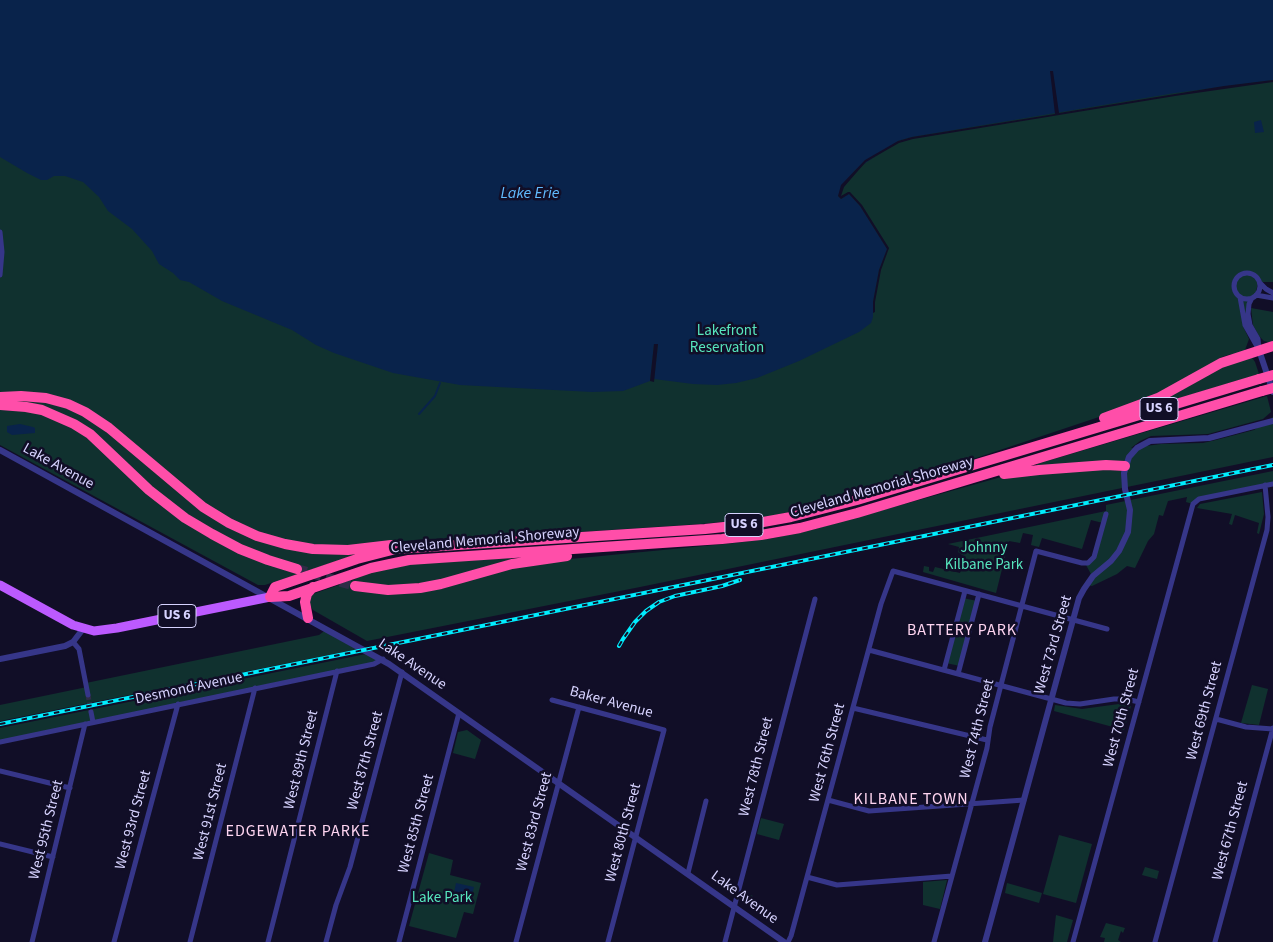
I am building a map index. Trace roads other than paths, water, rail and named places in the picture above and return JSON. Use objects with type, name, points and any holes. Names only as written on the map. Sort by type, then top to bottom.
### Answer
[{"type":"highway","points":[[1059,439],[1087,424],[1158,398],[1221,363],[1273,346]]},
{"type":"highway","name":"Cleveland Memorial Shoreway","points":[[1273,375],[848,502],[772,520],[705,529],[424,546],[386,551],[275,587],[270,597],[289,596],[371,568],[409,560],[727,539],[790,530],[837,519],[1273,388]]},
{"type":"highway","points":[[0,397],[46,398],[68,404],[85,412],[104,425],[203,507],[229,524],[256,536],[294,546],[322,550],[348,550],[386,545],[424,546]]},
{"type":"highway","points":[[0,405],[42,410],[74,424],[96,439],[156,495],[190,521],[240,549],[297,569]]},
{"type":"highway","points":[[957,483],[1031,470],[1110,465],[1125,466]]},
{"type":"highway","points":[[355,586],[388,590],[420,588],[520,562],[590,554],[632,546]]},
{"type":"highway","points":[[308,618],[305,602],[313,587]]},
{"type":"main road","name":"US 6","points":[[0,585],[83,629],[96,631],[270,597]]},
{"type":"street","points":[[0,232],[2,252],[0,275]]},
{"type":"street","points":[[1273,293],[1266,289],[1252,274],[1244,273],[1238,276],[1234,287],[1236,294],[1244,299],[1254,296],[1273,298]]},
{"type":"street","points":[[1259,282],[1260,288],[1249,304],[1248,314],[1250,325],[1258,339],[1259,350]]},
{"type":"street","points":[[1240,297],[1245,325],[1259,350],[1273,392]]},
{"type":"street","points":[[1125,466],[1134,451],[1150,441],[1209,438],[1273,421]]},
{"type":"street","name":"Lake Avenue","points":[[0,450],[383,660],[786,942]]},
{"type":"street","name":"West 73rd Street","points":[[984,942],[1079,598],[1092,576],[1116,556],[1126,537],[1130,515],[1124,481],[1125,466]]},
{"type":"street","points":[[1265,486],[1273,484]]},
{"type":"street","name":"West 70th Street","points":[[1073,942],[1193,504],[1199,499],[1265,486]]},
{"type":"street","name":"West 69th Street","points":[[1155,942],[1268,530],[1265,486]]},
{"type":"street","name":"West 74th Street","points":[[934,942],[987,748],[1001,685],[1036,551],[1088,563],[1094,557],[1106,514]]},
{"type":"street","name":"West 76th Street","points":[[786,942],[791,936],[881,604],[893,571],[965,591]]},
{"type":"street","points":[[944,670],[965,591],[1107,630]]},
{"type":"street","points":[[958,674],[979,594]]},
{"type":"street","name":"West 78th Street","points":[[725,942],[815,599]]},
{"type":"street","points":[[0,659],[65,646],[73,642],[83,629]]},
{"type":"street","points":[[73,642],[78,649],[88,695]]},
{"type":"street","points":[[869,650],[1074,704],[1114,699],[1139,702]]},
{"type":"street","name":"Desmond Avenue","points":[[0,742],[374,664],[383,660]]},
{"type":"street","name":"West 89th Street","points":[[268,942],[338,671]]},
{"type":"street","name":"West 87th Street","points":[[326,942],[336,905],[350,867],[402,672]]},
{"type":"street","name":"West 91st Street","points":[[190,942],[255,688]]},
{"type":"street","name":"Baker Avenue","points":[[552,700],[664,730]]},
{"type":"street","name":"West 93rd Street","points":[[114,942],[178,704]]},
{"type":"street","name":"West 83rd Street","points":[[516,942],[579,708]]},
{"type":"street","points":[[853,708],[988,740]]},
{"type":"street","points":[[91,712],[93,722]]},
{"type":"street","name":"West 85th Street","points":[[399,942],[459,713]]},
{"type":"street","points":[[1216,719],[1246,727],[1273,728]]},
{"type":"street","name":"West 95th Street","points":[[32,942],[85,724]]},
{"type":"street","name":"West 67th Street","points":[[1214,942],[1273,728]]},
{"type":"street","name":"West 80th Street","points":[[608,942],[664,730]]},
{"type":"street","points":[[0,771],[70,788]]},
{"type":"street","points":[[828,800],[869,811],[1024,800]]},
{"type":"street","points":[[688,873],[706,802]]},
{"type":"street","points":[[0,844],[53,857]]},
{"type":"street","points":[[807,876],[837,885],[952,876]]},
{"type":"water","name":"Lake Erie","points":[[0,0],[1273,0],[1273,80],[1175,93],[912,137],[898,141],[855,170],[838,196],[841,199],[849,194],[860,206],[887,249],[879,270],[871,323],[859,332],[799,361],[757,378],[717,385],[654,379],[658,345],[654,344],[650,381],[623,391],[592,392],[460,385],[393,373],[334,353],[316,345],[292,330],[222,301],[189,282],[180,280],[159,264],[152,251],[132,229],[108,211],[99,197],[83,182],[65,176],[54,176],[47,180],[41,180],[0,157]]},
{"type":"water","points":[[1261,120],[1264,132],[1255,133],[1254,122]]},
{"type":"water","points":[[20,424],[35,428],[35,433],[12,435],[7,432],[7,426]]},
{"type":"water","points":[[456,883],[474,887],[471,898],[454,893]]},
{"type":"waterway","points":[[419,414],[435,396],[440,383]]},
{"type":"tunnel","points":[[297,569],[355,586]]},
{"type":"tunnel","points":[[88,695],[91,712]]},
{"type":"railway","points":[[0,724],[1273,465]]},
{"type":"railway","points":[[619,646],[635,622],[659,602],[675,596],[722,586],[740,580]]},
{"type":"district","name":"BATTERY PARK","points":[[962,631]]},
{"type":"district","name":"KILBANE TOWN","points":[[911,800]]},
{"type":"district","name":"EDGEWATER PARKE","points":[[298,832]]},
{"type":"park label","name":"Lakefront Reservation","points":[[727,340]]},
{"type":"park label","name":"Johnny Kilbane Park","points":[[984,558]]},
{"type":"park label","name":"Lake Park","points":[[442,899]]}]
